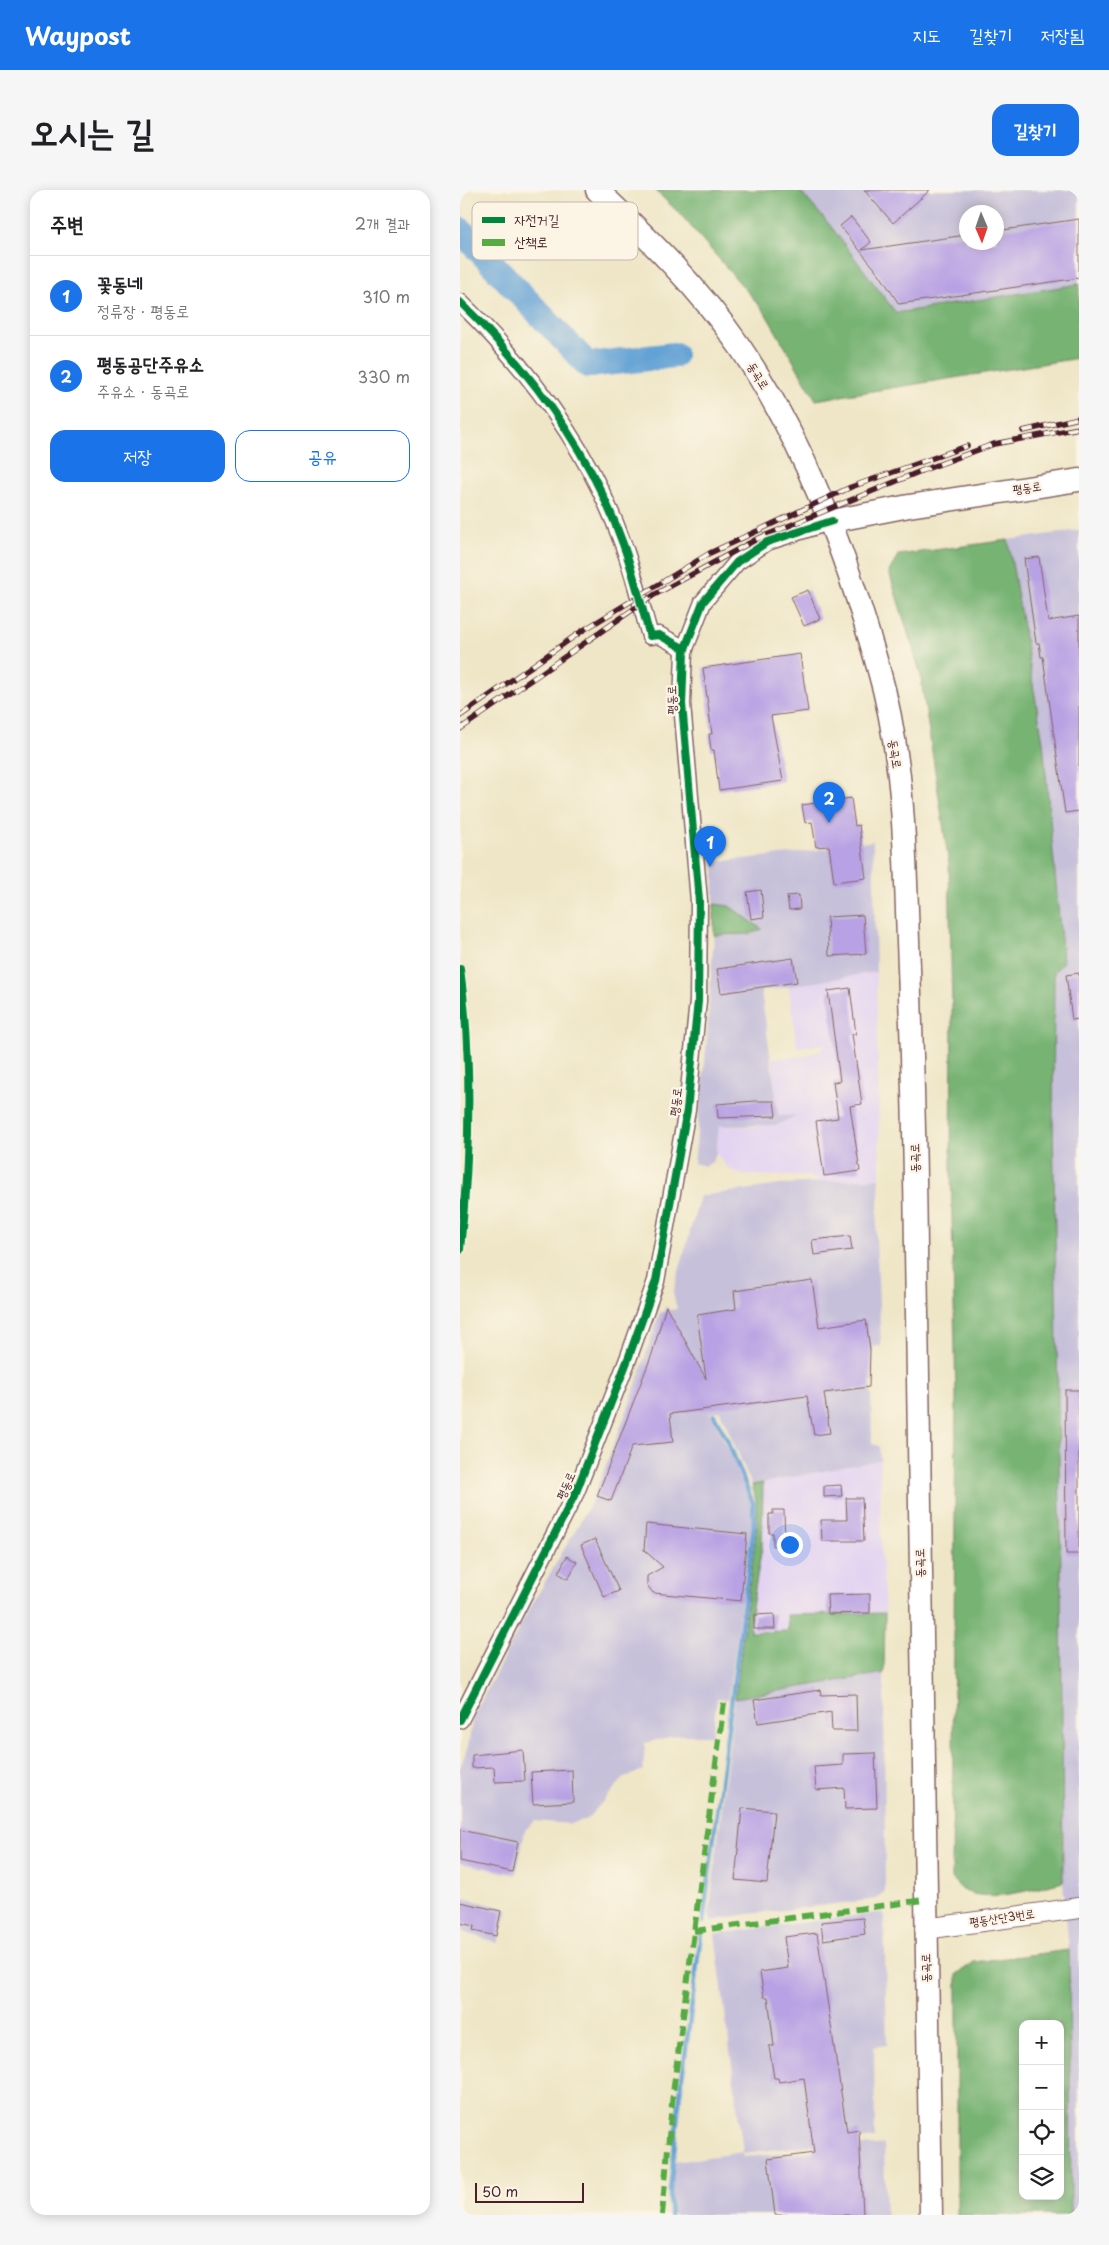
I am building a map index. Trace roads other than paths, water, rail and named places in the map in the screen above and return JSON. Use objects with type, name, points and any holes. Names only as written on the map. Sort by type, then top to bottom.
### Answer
[{"type":"main road","name":"동곡로","points":[[597,190],[610,202]]},
{"type":"main road","name":"동곡로","points":[[638,229],[697,293],[738,344],[790,432],[832,521],[880,672],[898,762],[904,840],[915,1116],[925,1929],[931,2215]]},
{"type":"main road","name":"평동로","points":[[832,521],[909,506],[1079,480]]},
{"type":"street","points":[[460,302],[517,360],[571,438],[597,486],[623,544],[650,636],[659,635],[685,648]]},
{"type":"street","name":"평동로","points":[[460,1720],[576,1492],[656,1281],[687,1110],[698,1001],[699,901],[682,704],[685,648],[703,602],[736,562],[767,542],[832,521]]},
{"type":"street","name":"평동산단3번로","points":[[925,1929],[1079,1908]]},
{"type":"waterway","points":[[460,230],[472,243]]},
{"type":"waterway","points":[[488,260],[588,365],[674,355]]},
{"type":"waterway","points":[[703,1922],[754,1526],[753,1503],[728,1441],[714,1415]]},
{"type":"waterway","points":[[670,2215],[670,2190],[680,2094],[701,1934]]},
{"type":"railway","points":[[1023,431],[1079,418]]},
{"type":"railway","points":[[460,729],[654,595],[757,539],[921,471],[994,444],[1079,428]]},
{"type":"railway","points":[[460,716],[582,631],[710,553],[851,487],[967,446]]},
{"type":"place","name":"평동공단주유소","points":[[829,823]]},
{"type":"place","name":"꽃동네","points":[[710,867]]}]
